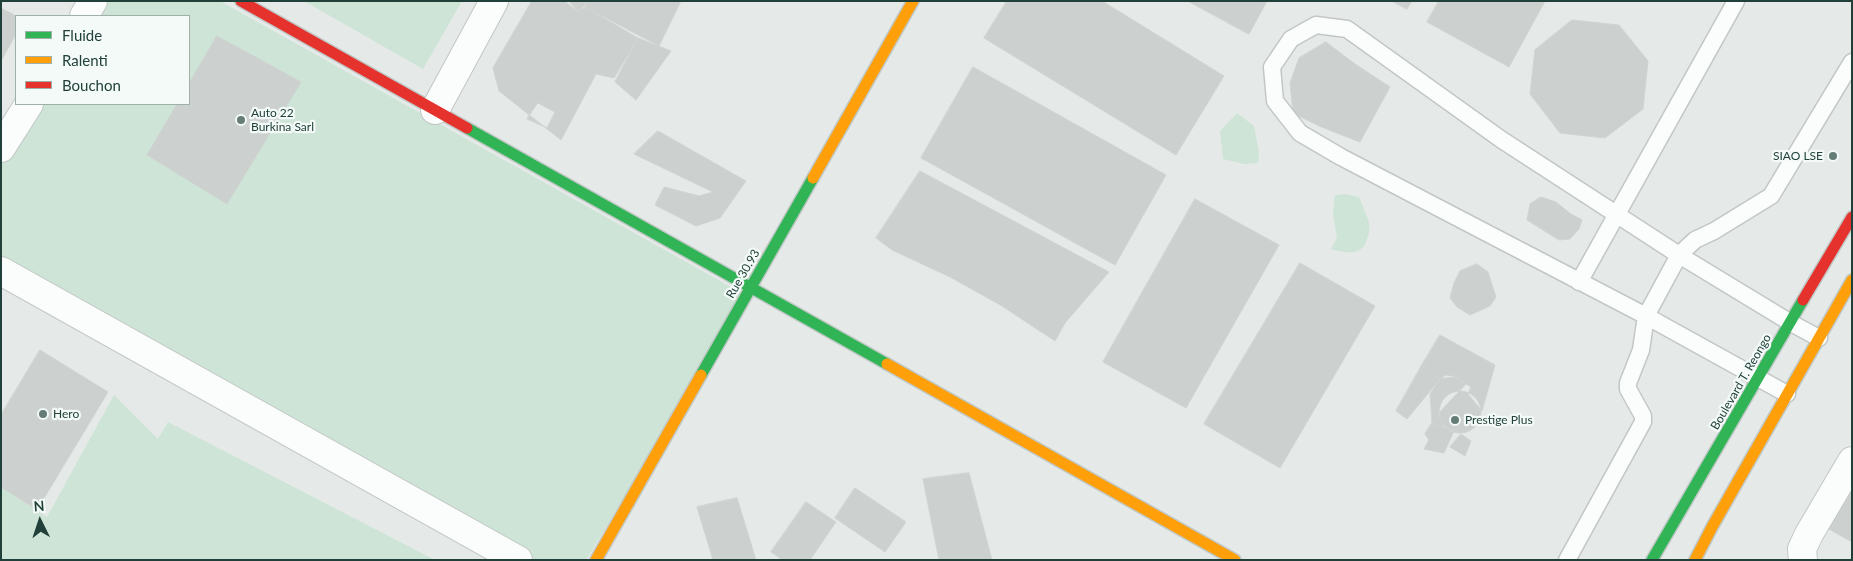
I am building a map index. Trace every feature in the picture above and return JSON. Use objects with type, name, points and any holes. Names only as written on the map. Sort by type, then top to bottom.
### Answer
[{"type":"street","points":[[85,15],[93,1]]},
{"type":"street","points":[[241,1],[1235,560]]},
{"type":"street","points":[[435,110],[494,1]]},
{"type":"street","name":"Rue 30.93","points":[[596,560],[914,1]]},
{"type":"street","points":[[1,148],[28,105]]},
{"type":"street","name":"Boulevard T. Reongo","points":[[1652,560],[1852,217]]},
{"type":"street","points":[[1,271],[518,560]]},
{"type":"street","points":[[1696,560],[1712,527],[1852,280]]},
{"type":"street","points":[[1803,560],[1802,549],[1809,534],[1852,461]]},
{"type":"lane","points":[[1579,282],[1736,1]]},
{"type":"lane","points":[[1787,394],[1646,316],[1341,157],[1300,133],[1275,101],[1272,68],[1291,38],[1316,25],[1347,29],[1502,140],[1679,255],[1819,338]]},
{"type":"lane","points":[[1568,560],[1643,422],[1643,416],[1628,389],[1628,383],[1641,350],[1646,316],[1679,255],[1694,240],[1714,231],[1771,196],[1852,62]]},
{"type":"green space","points":[[104,1],[220,1],[747,296],[586,560],[521,560],[1,270],[1,160],[37,105],[190,105],[190,15],[95,15]]},
{"type":"green space","points":[[304,1],[462,1],[423,69]]},
{"type":"green space","points":[[1237,113],[1254,126],[1259,152],[1258,163],[1244,164],[1223,159],[1220,131]]},
{"type":"green space","points":[[1345,194],[1359,197],[1369,225],[1369,233],[1365,245],[1362,249],[1352,252],[1331,249],[1337,238],[1333,215],[1335,195]]},
{"type":"green space","points":[[114,395],[158,439],[168,422],[435,560],[1,560],[1,487],[47,517]]},
{"type":"building","points":[[532,1],[564,1],[579,12],[585,7],[638,38],[614,78],[596,74],[561,140],[499,91],[493,68]]},
{"type":"building","points":[[569,1],[588,1],[579,12]]},
{"type":"building","points":[[588,1],[681,1],[659,46],[585,7]]},
{"type":"building","points":[[1007,1],[1102,1],[1224,76],[1176,155],[984,38]]},
{"type":"building","points":[[1188,1],[1267,1],[1249,34]]},
{"type":"building","points":[[1392,1],[1412,1],[1407,9]]},
{"type":"building","points":[[1439,1],[1545,1],[1509,67],[1427,22]]},
{"type":"building","points":[[1,8],[15,15],[15,36],[1,61]]},
{"type":"building","points":[[1572,20],[1619,25],[1648,61],[1643,109],[1605,138],[1560,133],[1530,94],[1535,50]]},
{"type":"building","points":[[217,36],[301,82],[227,204],[147,155],[176,105],[190,105],[190,82]]},
{"type":"building","points":[[638,38],[671,51],[636,100],[615,82]]},
{"type":"building","points":[[1326,42],[1355,64],[1319,126],[1293,113],[1290,83],[1299,58]]},
{"type":"building","points":[[1355,64],[1390,87],[1360,142],[1319,126]]},
{"type":"building","points":[[973,67],[1166,175],[1115,265],[921,158]]},
{"type":"building","points":[[538,103],[555,112],[547,128],[527,119]]},
{"type":"building","points":[[658,131],[746,181],[720,218],[696,226],[655,205],[664,187],[699,196],[713,192],[634,154]]},
{"type":"building","points":[[920,171],[1109,272],[1065,323],[1019,289],[1002,306],[950,277],[960,264],[909,235],[892,250],[876,238]]},
{"type":"building","points":[[1541,197],[1556,202],[1582,220],[1579,229],[1570,239],[1559,240],[1527,220],[1530,204]]},
{"type":"building","points":[[1195,199],[1279,245],[1186,408],[1103,362]]},
{"type":"building","points":[[909,235],[960,264],[950,277],[892,250]]},
{"type":"building","points":[[1300,263],[1375,306],[1280,468],[1204,424]]},
{"type":"building","points":[[1477,264],[1488,272],[1496,297],[1490,306],[1470,315],[1457,307],[1450,298],[1460,271]]},
{"type":"building","points":[[1019,289],[1065,323],[1055,341],[1002,306]]},
{"type":"building","points":[[1440,335],[1495,365],[1482,411],[1468,394],[1471,387],[1453,376],[1446,375],[1440,379],[1422,365]]},
{"type":"building","points":[[40,350],[108,392],[37,510],[1,487],[1,415]]},
{"type":"building","points":[[1422,365],[1440,379],[1407,419],[1396,411]]},
{"type":"building","points":[[1456,377],[1466,384],[1438,414],[1444,428],[1432,423],[1430,394],[1440,379]]},
{"type":"building","points":[[1460,391],[1475,397],[1481,412],[1475,427],[1460,433],[1445,427],[1439,412],[1445,397]]},
{"type":"building","points":[[1432,423],[1454,431],[1444,453],[1424,449],[1429,440],[1425,434]]},
{"type":"building","points":[[1461,434],[1471,441],[1465,456],[1450,447]]},
{"type":"building","points":[[969,473],[992,560],[939,560],[923,479]]},
{"type":"building","points":[[1852,484],[1852,542],[1827,528]]},
{"type":"building","points":[[855,488],[906,522],[885,552],[835,518]]},
{"type":"building","points":[[737,498],[756,560],[713,560],[697,507]]},
{"type":"building","points":[[806,502],[836,522],[810,560],[783,560],[771,552]]},
{"type":"traffic: fast","points":[[467,128],[887,364]]},
{"type":"traffic: fast","points":[[701,375],[813,178]]},
{"type":"traffic: fast","points":[[1652,560],[1803,300]]},
{"type":"traffic: slow","points":[[813,178],[913,1]]},
{"type":"traffic: slow","points":[[1695,560],[1852,280]]},
{"type":"traffic: slow","points":[[887,364],[1235,560]]},
{"type":"traffic: slow","points":[[596,560],[701,375]]},
{"type":"traffic: jam","points":[[241,1],[467,128]]},
{"type":"traffic: jam","points":[[1803,300],[1852,217]]},
{"type":"place","name":"Auto 22 Burkina Sarl","points":[[241,120]]},
{"type":"place","name":"SIAO LSE","points":[[1833,156]]},
{"type":"place","name":"Hero","points":[[43,414]]},
{"type":"place","name":"Prestige Plus","points":[[1455,420]]}]
